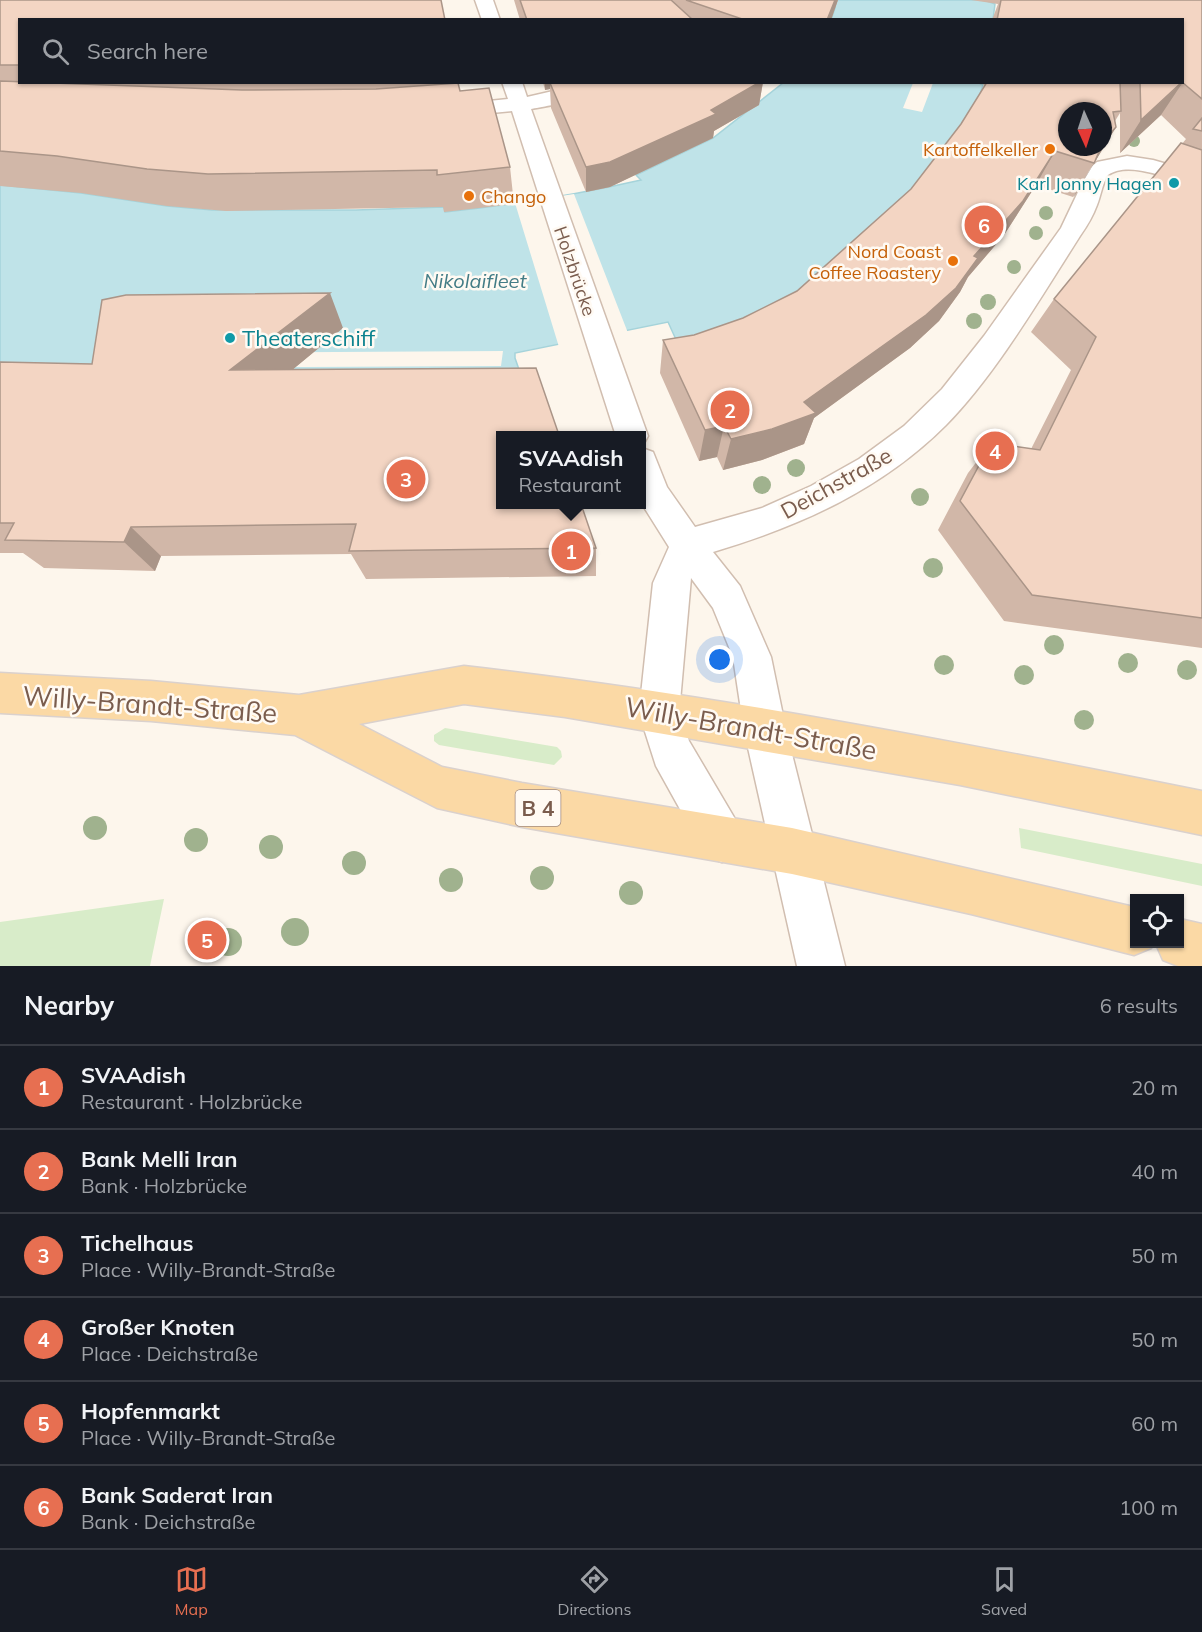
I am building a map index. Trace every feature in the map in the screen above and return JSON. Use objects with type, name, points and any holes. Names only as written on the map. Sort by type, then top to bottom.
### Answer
[{"type":"main road","name":"Willy-Brandt-Straße","points":[[0,693],[151,701],[299,715],[464,685],[565,697],[765,730],[960,764],[1202,813]]},
{"type":"main road","name":"Willy-Brandt-Straße","points":[[299,715],[437,787],[522,805],[792,851],[1130,930]]},
{"type":"main road","points":[[1184,944],[1202,948]]},
{"type":"street","points":[[484,0],[490,18]]},
{"type":"street","name":"Holzbrücke","points":[[513,84],[631,431]]},
{"type":"street","points":[[426,113],[519,106],[567,96],[606,84]]},
{"type":"street","name":"Deichstraße","points":[[687,545],[775,518],[831,491],[891,454],[920,430],[952,398],[981,362],[1071,232],[1086,205],[1090,187],[1108,157],[1146,165],[1202,182]]},
{"type":"street","points":[[646,473],[652,492],[687,545],[727,598],[752,657],[765,730],[792,851],[822,966]]},
{"type":"street","points":[[687,545],[670,583],[659,713],[671,751],[722,840]]},
{"type":"green space","points":[[445,728],[557,747],[562,757],[554,765],[439,745],[434,741],[434,735]]},
{"type":"green space","points":[[1019,828],[1202,864],[1202,886],[1021,848]]},
{"type":"green space","points":[[164,899],[150,966],[0,966],[0,922]]},
{"type":"water","points":[[835,0],[984,0],[995,4],[993,18],[832,18]]},
{"type":"water","name":"Nikolaifleet","points":[[782,84],[983,85],[973,115],[898,223],[689,368],[668,322],[515,353],[529,398],[0,394],[0,185],[212,210],[356,210],[444,207],[445,212],[543,199],[641,180],[636,175],[713,138]]},
{"type":"pier","points":[[913,84],[933,84],[922,112],[903,108]]},
{"type":"pier","points":[[574,194],[628,333],[559,347],[515,203]]},
{"type":"pier","points":[[503,351],[501,366],[137,368],[145,353]]},
{"type":"building","points":[[0,0],[441,0],[445,18],[18,18],[18,65],[0,65]]},
{"type":"building","points":[[520,0],[671,0],[691,18],[526,18]]},
{"type":"building","points":[[686,0],[835,0],[828,18],[739,18]]},
{"type":"building","points":[[1001,0],[1202,0],[1202,99],[1184,84],[1184,18],[997,18]]},
{"type":"building","points":[[0,81],[18,82],[18,84],[242,90],[376,89],[458,84],[460,91],[489,88],[510,167],[437,175],[437,170],[208,174],[0,151]]},
{"type":"building","points":[[550,84],[756,84],[711,110],[716,114],[610,162],[586,167]]},
{"type":"building","points":[[986,84],[1120,84],[1121,111],[1113,112],[1116,127],[1112,132],[1112,102],[1058,102],[1058,152],[1055,151],[1023,201],[974,256],[978,258],[956,288],[926,315],[804,402],[816,413],[772,429],[731,439],[724,426],[705,430],[663,340],[694,335],[743,318],[797,291],[911,189],[961,124]]},
{"type":"building","points":[[1140,84],[1180,84],[1141,120]]},
{"type":"building","points":[[1202,118],[1202,131],[1193,129]]},
{"type":"building","points":[[1181,143],[1202,150],[1202,618],[1032,595],[960,501],[991,443],[1040,450],[1096,337],[1054,299]]},
{"type":"building","points":[[1071,156],[1097,156],[1094,163]]},
{"type":"building","points":[[330,293],[230,370],[536,368],[558,431],[496,431],[496,509],[583,509],[596,548],[349,551],[356,524],[131,527],[124,542],[5,540],[14,523],[0,523],[0,362],[92,364],[102,300],[126,295]]},
{"type":"place","name":"Kartoffelkeller","points":[[1050,149]]},
{"type":"place","name":"Karl Jonny Hagen","points":[[1174,183]]},
{"type":"place","name":"Chango","points":[[469,196]]},
{"type":"place","name":"Bank Saderat Iran","points":[[984,225]]},
{"type":"place","name":"Nord Coast Coffee Roastery","points":[[953,261]]},
{"type":"place","name":"Theaterschiff","points":[[230,338]]},
{"type":"place","name":"Bank Melli Iran","points":[[730,410]]},
{"type":"place","name":"Großer Knoten","points":[[995,451]]},
{"type":"place","name":"Tichelhaus","points":[[406,479]]},
{"type":"place","name":"SVAAdish","points":[[571,551]]},
{"type":"place","name":"Hopfenmarkt","points":[[207,940]]}]
